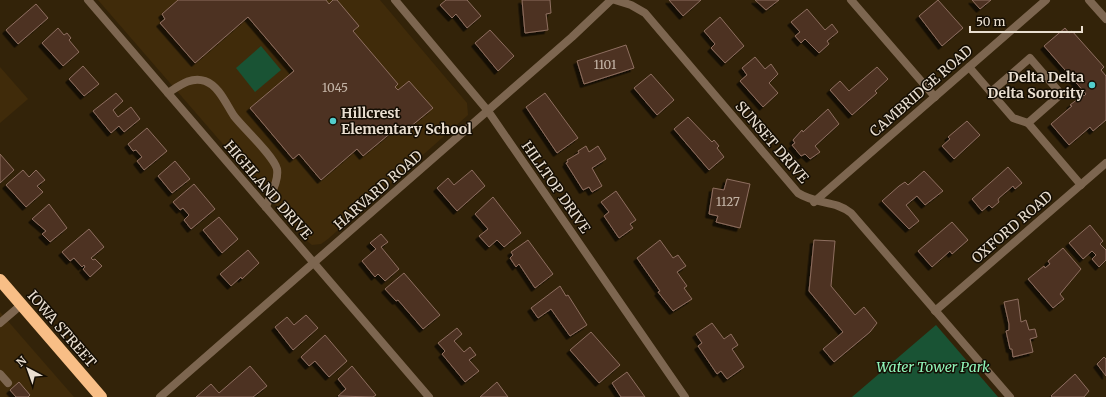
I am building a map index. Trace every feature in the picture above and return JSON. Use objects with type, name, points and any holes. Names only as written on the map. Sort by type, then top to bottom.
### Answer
[{"type":"highway","name":"IOWA STREET","points":[[0,280],[102,397]]},
{"type":"street","name":"HIGHLAND DRIVE","points":[[88,0],[429,397]]},
{"type":"street","name":"HILLTOP DRIVE","points":[[395,0],[488,111],[685,397]]},
{"type":"street","name":"HARVARD ROAD","points":[[160,397],[488,111],[572,37],[611,0]]},
{"type":"street","name":"SUNSET DRIVE","points":[[615,0],[631,5],[644,13],[798,193],[814,202],[837,205],[851,213],[1010,397]]},
{"type":"street","points":[[851,0],[935,97]]},
{"type":"street","name":"CAMBRIDGE ROAD","points":[[814,202],[1046,0]]},
{"type":"street","points":[[1089,0],[1106,19]]},
{"type":"street","points":[[991,92],[1030,58],[1061,94],[1028,123]]},
{"type":"street","points":[[969,67],[1013,118],[1028,123],[1082,185]]},
{"type":"street","points":[[168,93],[183,83],[195,80],[204,81],[212,85],[219,92],[235,116],[272,160],[276,168],[277,179],[266,206]]},
{"type":"street","name":"OXFORD ROAD","points":[[935,311],[1106,163]]},
{"type":"street","points":[[0,323],[21,305]]},
{"type":"street","points":[[0,374],[8,383]]},
{"type":"shaded area","name":"Hillcrest Elementary School","points":[[98,0],[380,0],[467,103],[468,115],[328,239],[321,244],[312,245]]},
{"type":"shaded area","points":[[0,67],[28,99],[0,123]]},
{"type":"shaded area","points":[[0,312],[74,397],[0,397]]},
{"type":"green space","points":[[261,46],[281,70],[255,92],[236,68]]},
{"type":"green space","name":"Water Tower Park","points":[[936,325],[998,397],[852,397]]},
{"type":"building","points":[[178,0],[326,0],[329,4],[333,0],[337,0],[359,26],[353,31],[398,84],[395,87],[398,90],[409,81],[433,108],[404,132],[399,126],[363,156],[357,149],[321,180],[299,154],[293,159],[250,108],[294,71],[248,17],[195,63],[160,23],[165,19],[162,14]]},
{"type":"building","points":[[446,0],[467,0],[481,16],[467,28],[456,14],[452,18],[440,5]]},
{"type":"building","points":[[522,0],[550,0],[551,13],[546,14],[548,30],[525,33]]},
{"type":"building","points":[[669,0],[701,0],[683,16]]},
{"type":"building","points":[[755,0],[779,0],[766,10]]},
{"type":"building","points":[[938,0],[963,28],[942,46],[919,16]]},
{"type":"building","points":[[972,0],[991,0],[980,9]]},
{"type":"building","points":[[36,4],[48,18],[18,44],[6,30]]},
{"type":"building","points":[[807,9],[825,30],[832,24],[838,32],[827,41],[829,44],[819,53],[805,39],[801,43],[795,36],[800,32],[791,22]]},
{"type":"building","points":[[720,17],[744,46],[725,63],[711,48],[715,44],[704,31]]},
{"type":"building","points":[[58,28],[64,35],[67,33],[71,38],[69,40],[79,52],[63,66],[42,43]]},
{"type":"building","name":"Delta Delta Delta Sorority","points":[[1065,28],[1069,33],[1072,31],[1104,67],[1101,70],[1106,76],[1106,120],[1093,131],[1090,127],[1069,145],[1051,124],[1072,106],[1070,105],[1086,94],[1044,46]]},
{"type":"building","points":[[490,30],[514,56],[498,71],[475,43]]},
{"type":"building","points":[[626,45],[634,68],[584,84],[577,61]]},
{"type":"building","points":[[755,57],[765,69],[771,64],[778,74],[769,83],[778,93],[763,107],[740,81],[747,75],[742,68]]},
{"type":"building","points":[[83,66],[99,84],[84,96],[69,79]]},
{"type":"building","points":[[877,67],[888,79],[875,91],[877,93],[852,115],[830,90],[840,81],[849,91]]},
{"type":"building","points":[[651,74],[674,100],[657,115],[634,88]]},
{"type":"building","points":[[116,93],[123,101],[113,110],[118,117],[131,107],[140,119],[124,132],[119,126],[111,133],[93,111]]},
{"type":"building","points":[[545,93],[578,138],[557,153],[526,107]]},
{"type":"building","points":[[828,109],[839,124],[815,146],[820,152],[810,159],[805,154],[801,156],[792,145],[795,143],[793,140],[802,130],[803,132]]},
{"type":"building","points":[[688,117],[712,142],[714,140],[719,146],[717,148],[724,157],[709,170],[674,129]]},
{"type":"building","points":[[967,121],[980,135],[954,159],[942,146],[950,139],[948,137]]},
{"type":"building","points":[[147,128],[167,151],[144,170],[137,161],[142,157],[136,150],[133,151],[128,144]]},
{"type":"building","points":[[586,146],[589,152],[598,146],[606,159],[592,168],[602,186],[592,192],[589,187],[583,190],[566,163],[568,162],[567,160],[579,153],[578,151]]},
{"type":"building","points":[[0,154],[14,170],[0,183]]},
{"type":"building","points":[[175,161],[190,179],[172,193],[158,176]]},
{"type":"building","points":[[1008,167],[1022,183],[1015,189],[1013,186],[999,198],[999,202],[992,208],[989,205],[982,211],[972,199]]},
{"type":"building","points":[[23,170],[29,177],[36,170],[45,180],[37,186],[43,192],[26,207],[6,185]]},
{"type":"building","points":[[472,170],[485,186],[457,211],[437,188],[448,178],[454,185]]},
{"type":"building","points":[[924,171],[943,191],[925,205],[917,196],[906,205],[919,221],[909,229],[882,201],[899,186],[905,182],[908,185]]},
{"type":"building","points":[[727,179],[750,184],[740,228],[716,222],[718,216],[709,214],[713,188],[724,190]]},
{"type":"building","points":[[194,184],[215,209],[191,229],[184,220],[189,215],[183,208],[180,210],[173,202]]},
{"type":"building","points":[[616,191],[636,220],[630,224],[633,228],[619,238],[604,216],[609,212],[601,202]]},
{"type":"building","points":[[493,197],[521,233],[504,247],[497,240],[489,247],[479,236],[488,229],[475,214]]},
{"type":"building","points":[[49,204],[67,228],[50,242],[42,234],[46,231],[32,219]]},
{"type":"building","points":[[219,217],[238,239],[222,253],[203,230]]},
{"type":"building","points":[[952,222],[968,240],[952,254],[950,251],[932,267],[918,251]]},
{"type":"building","points":[[1090,225],[1103,241],[1100,244],[1106,250],[1106,260],[1099,267],[1092,259],[1096,255],[1092,251],[1083,259],[1069,243]]},
{"type":"building","points":[[89,229],[104,247],[91,258],[93,260],[95,259],[102,266],[90,277],[83,269],[85,267],[84,265],[82,267],[74,258],[70,261],[62,252]]},
{"type":"building","points":[[381,234],[388,242],[381,247],[399,269],[385,281],[378,274],[375,277],[362,261],[376,249],[370,243]]},
{"type":"building","points":[[528,240],[553,274],[535,288],[519,264],[516,267],[510,258],[513,255],[511,252]]},
{"type":"building","points":[[660,240],[673,258],[678,255],[686,266],[677,272],[687,286],[684,288],[692,299],[673,311],[658,292],[660,291],[637,258]]},
{"type":"building","points":[[814,240],[835,241],[831,286],[855,315],[864,307],[877,323],[870,332],[834,362],[823,349],[843,332],[809,291]]},
{"type":"building","points":[[1063,248],[1081,269],[1060,294],[1064,299],[1053,308],[1028,279],[1044,266],[1045,268],[1050,264],[1048,261]]},
{"type":"building","points":[[248,250],[259,263],[242,279],[241,277],[231,286],[220,274]]},
{"type":"building","points":[[404,273],[440,315],[423,329],[398,300],[396,301],[385,289]]},
{"type":"building","points":[[560,286],[566,296],[568,295],[587,325],[570,336],[551,309],[538,318],[531,308]]},
{"type":"building","points":[[1018,299],[1021,322],[1026,320],[1029,330],[1035,329],[1037,337],[1030,339],[1033,352],[1013,357],[1006,331],[1009,330],[1009,324],[1004,302]]},
{"type":"building","points":[[306,315],[318,328],[293,350],[275,327],[287,317],[294,325]]},
{"type":"building","points":[[712,323],[724,339],[731,334],[738,345],[732,349],[744,367],[727,379],[721,371],[717,374],[698,346],[702,343],[696,334]]},
{"type":"building","points":[[457,328],[462,334],[454,341],[464,352],[470,347],[476,355],[469,360],[479,371],[465,382],[442,354],[445,351],[438,343]]},
{"type":"building","points":[[591,332],[620,365],[599,383],[570,350]]},
{"type":"building","points":[[325,335],[347,361],[329,377],[315,361],[309,366],[301,357]]},
{"type":"building","points":[[1104,357],[1106,359],[1106,376],[1097,364]]},
{"type":"building","points":[[250,366],[267,386],[253,397],[196,397],[211,384],[219,393]]},
{"type":"building","points":[[352,366],[376,395],[373,397],[338,396],[346,389],[338,379]]},
{"type":"building","points":[[627,372],[645,397],[621,397],[612,383]]},
{"type":"building","points":[[1075,374],[1089,391],[1084,397],[1051,396]]},
{"type":"building","points":[[19,382],[30,395],[28,397],[16,397],[10,390]]},
{"type":"building","points":[[497,382],[508,397],[480,397]]},
{"type":"place","name":"Delta Delta Delta Sorority","points":[[1092,85]]},
{"type":"place","name":"Hillcrest Elementary School","points":[[333,121]]}]
